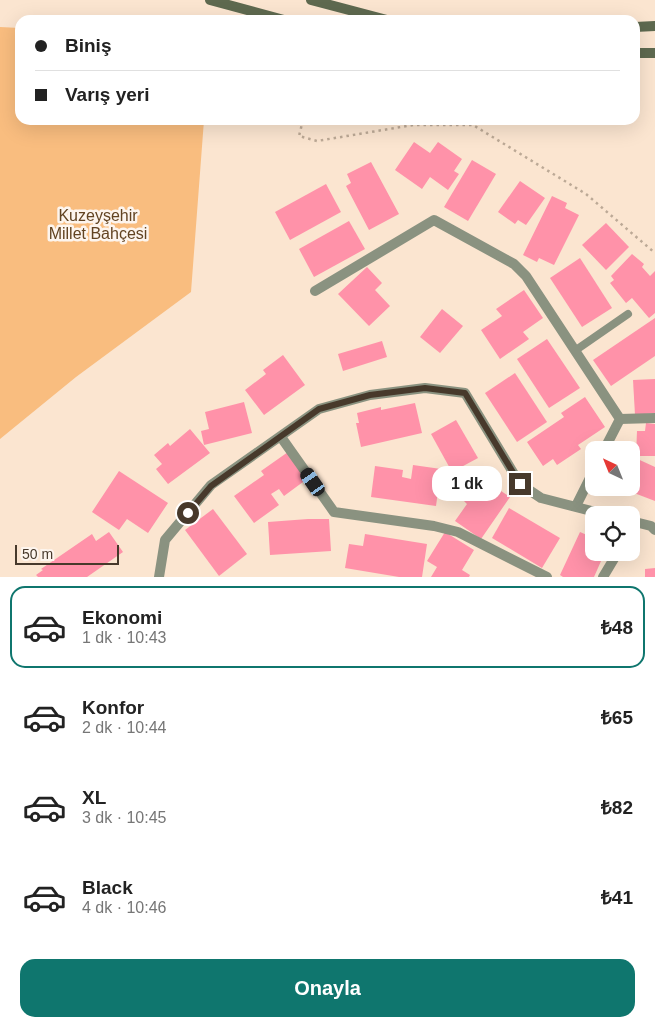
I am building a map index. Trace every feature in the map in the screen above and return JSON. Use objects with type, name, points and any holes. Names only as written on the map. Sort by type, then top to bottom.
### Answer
[{"type":"main road","points":[[210,0],[266,15]]},
{"type":"main road","points":[[311,0],[369,15]]},
{"type":"main road","points":[[640,27],[655,26]]},
{"type":"main road","points":[[640,53],[655,53]]},
{"type":"street","points":[[315,292],[434,220],[514,264],[526,276],[620,420]]},
{"type":"street","points":[[159,577],[165,540],[211,486],[319,409],[370,395],[425,388],[465,393],[520,484],[541,498],[585,509]]},
{"type":"street","points":[[620,420],[655,418]]},
{"type":"street","points":[[609,441],[620,420]]},
{"type":"street","points":[[281,436],[334,512],[434,526],[458,532],[547,577]]},
{"type":"street","points":[[576,506],[585,488]]},
{"type":"street","points":[[640,525],[651,526],[655,530]]},
{"type":"street","points":[[603,577],[613,561]]},
{"type":"lane","points":[[576,350],[628,314]]},
{"type":"path","points":[[301,125],[298,136],[317,141],[413,125],[473,125],[586,194],[655,253]]},
{"type":"green space","name":"Kuzeyşehir Millet Bahçesi","points":[[0,27],[15,28],[15,125],[204,125],[191,292],[76,377],[0,439]]},
{"type":"building","points":[[414,142],[430,153],[438,142],[462,159],[454,171],[459,174],[448,190],[430,177],[422,189],[395,170]]},
{"type":"building","points":[[472,160],[496,174],[468,221],[444,207]]},
{"type":"building","points":[[371,162],[399,214],[369,230],[346,186],[351,183],[347,174]]},
{"type":"building","points":[[520,181],[545,198],[526,225],[518,220],[515,224],[498,212]]},
{"type":"building","points":[[326,184],[341,212],[290,240],[275,212]]},
{"type":"building","points":[[552,196],[567,203],[565,208],[579,215],[554,265],[539,258],[537,262],[523,255]]},
{"type":"building","points":[[349,221],[365,249],[314,277],[299,249]]},
{"type":"building","points":[[606,223],[629,247],[606,270],[582,245]]},
{"type":"building","points":[[632,254],[644,264],[642,267],[650,276],[655,271],[655,313],[649,318],[632,298],[626,303],[610,283],[614,280],[611,276]]},
{"type":"building","points":[[580,258],[612,308],[582,327],[550,278]]},
{"type":"building","points":[[367,267],[382,283],[375,290],[390,306],[369,326],[338,294]]},
{"type":"building","points":[[524,290],[543,318],[523,332],[529,339],[500,359],[481,330],[502,316],[496,309]]},
{"type":"building","points":[[442,309],[463,326],[440,353],[420,337]]},
{"type":"building","points":[[655,318],[655,356],[611,386],[593,360]]},
{"type":"building","points":[[547,339],[580,388],[549,408],[517,359]]},
{"type":"building","points":[[382,341],[387,357],[343,371],[338,354]]},
{"type":"building","points":[[283,355],[305,385],[264,415],[245,390],[266,374],[263,370]]},
{"type":"building","points":[[515,373],[547,422],[517,442],[485,393]]},
{"type":"building","points":[[655,379],[655,413],[635,415],[633,380]]},
{"type":"building","points":[[585,397],[605,427],[578,445],[581,449],[557,465],[553,459],[543,466],[527,442],[564,417],[561,413]]},
{"type":"building","points":[[244,402],[252,433],[204,445],[201,431],[209,429],[205,412]]},
{"type":"building","points":[[415,403],[422,433],[361,447],[356,423],[359,423],[357,413],[381,407],[381,410]]},
{"type":"building","points":[[456,420],[478,458],[452,472],[431,434]]},
{"type":"building","points":[[646,423],[655,424],[655,456],[640,456],[640,441],[637,441],[637,431],[645,431]]},
{"type":"building","points":[[190,429],[210,453],[168,484],[156,469],[162,464],[154,455],[168,443],[170,446]]},
{"type":"building","points":[[288,452],[307,479],[284,496],[279,489],[271,494],[279,505],[254,523],[234,496],[264,475],[261,471]]},
{"type":"building","points":[[640,460],[655,467],[655,501],[640,495]]},
{"type":"building","points":[[413,465],[441,469],[436,506],[371,497],[375,466],[403,470],[402,477],[411,479]]},
{"type":"building","points":[[119,471],[168,503],[148,533],[127,519],[119,530],[92,512]]},
{"type":"building","points":[[480,477],[510,497],[481,539],[455,521],[467,504],[464,501]]},
{"type":"building","points":[[509,508],[560,538],[542,568],[492,538]]},
{"type":"building","points":[[213,509],[247,554],[219,576],[185,530]]},
{"type":"building","points":[[329,519],[331,551],[270,555],[268,522]]},
{"type":"building","points":[[109,532],[123,552],[87,577],[38,577],[36,575],[43,570],[41,569],[92,534],[96,541]]},
{"type":"building","points":[[445,532],[474,550],[462,570],[470,575],[469,577],[431,577],[437,567],[427,561]]},
{"type":"building","points":[[580,532],[585,534],[585,561],[601,561],[594,577],[563,577],[560,575]]},
{"type":"building","points":[[365,534],[427,544],[422,577],[399,577],[345,568],[349,544],[363,546]]},
{"type":"building","points":[[655,568],[655,577],[645,577],[645,569]]},
{"type":"route","points":[[188,513],[211,486],[319,409],[370,395],[425,388],[465,393],[520,484]]}]
